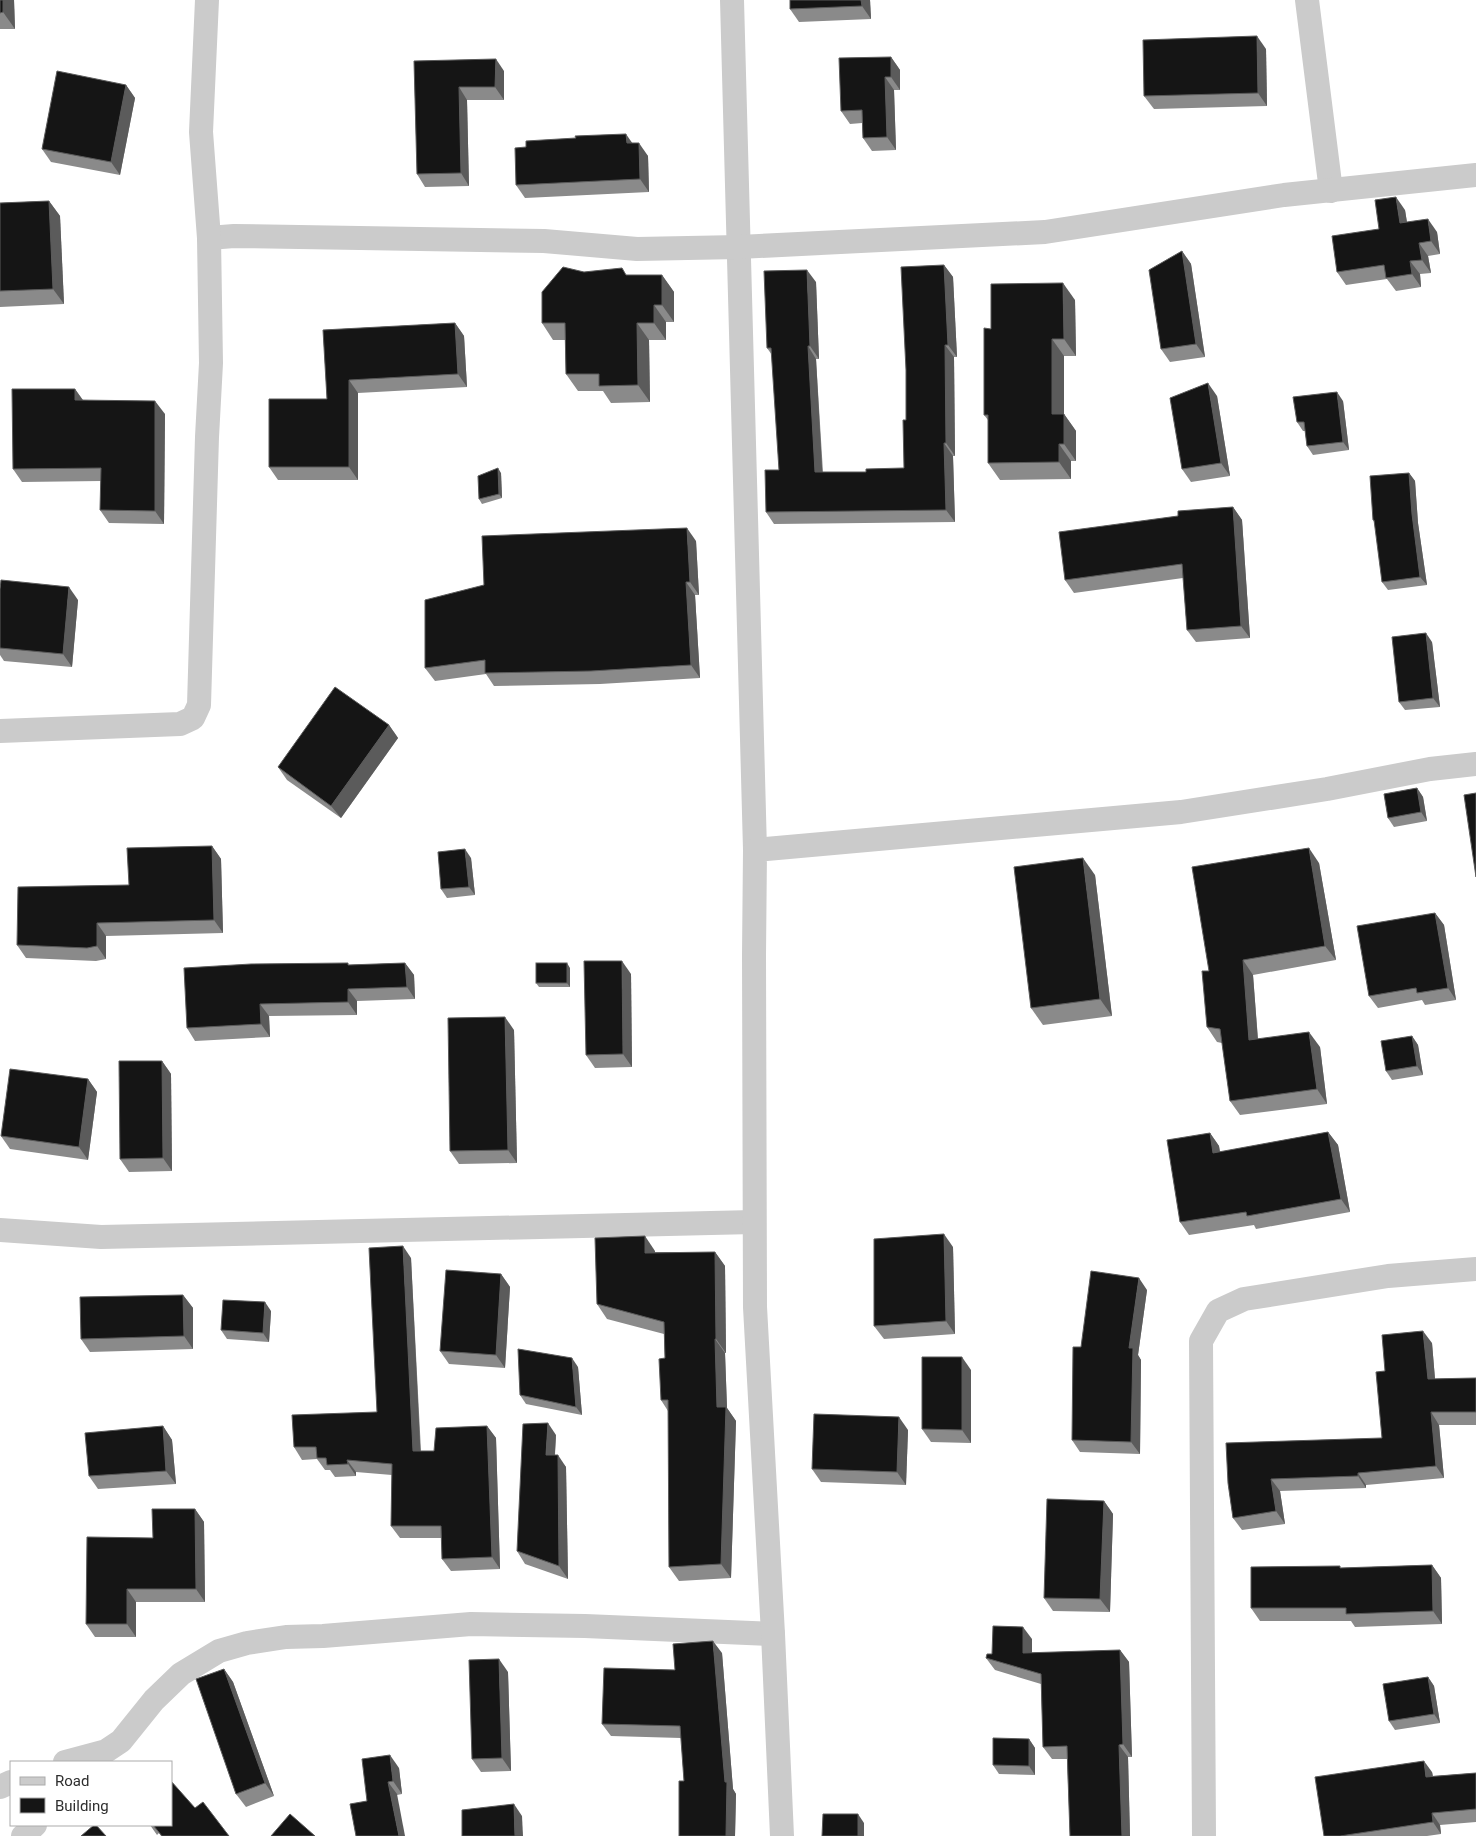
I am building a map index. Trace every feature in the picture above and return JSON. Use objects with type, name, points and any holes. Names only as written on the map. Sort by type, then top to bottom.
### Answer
[{"type":"street","points":[[0,731],[180,724],[193,718],[199,705],[206,437],[211,363],[208,238],[201,132],[206,0]]},
{"type":"street","points":[[732,0],[755,850],[755,1307],[782,1836]]},
{"type":"street","points":[[1307,0],[1331,191]]},
{"type":"street","points":[[208,238],[234,236],[544,241],[637,249],[739,247],[1045,232],[1284,195],[1476,175]]},
{"type":"street","points":[[755,850],[1181,812],[1328,789],[1430,769],[1476,764]]},
{"type":"street","points":[[0,1230],[101,1237],[754,1222]]},
{"type":"street","points":[[1204,1836],[1202,1341],[1218,1311],[1244,1300],[1388,1276],[1476,1269]]},
{"type":"street","points":[[100,1761],[121,1741],[154,1700],[181,1674],[219,1652],[247,1643],[286,1637],[323,1636],[471,1624],[585,1626],[773,1634]]},
{"type":"street","points":[[69,1761],[106,1751],[121,1741]]},
{"type":"street","points":[[24,1836],[34,1826]]},
{"type":"building","points":[[0,0],[3,0],[3,12],[0,13]]},
{"type":"building","points":[[790,0],[861,0],[862,6],[790,9]]},
{"type":"building","points":[[1257,36],[1258,93],[1144,96],[1143,40]]},
{"type":"building","points":[[891,57],[891,77],[885,77],[887,137],[863,138],[862,110],[841,111],[839,58]]},
{"type":"building","points":[[496,59],[495,87],[459,87],[461,173],[417,174],[414,61]]},
{"type":"building","points":[[57,71],[126,85],[111,162],[42,149]]},
{"type":"building","points":[[626,134],[627,143],[639,143],[640,179],[516,185],[515,148],[526,147],[526,141],[576,138],[575,136]]},
{"type":"building","points":[[1396,197],[1400,223],[1428,219],[1431,241],[1419,243],[1422,260],[1410,261],[1412,274],[1386,278],[1384,265],[1337,272],[1332,236],[1379,229],[1375,200]]},
{"type":"building","points":[[49,201],[53,289],[0,291],[0,203]]},
{"type":"building","points":[[1182,251],[1196,344],[1161,349],[1149,270]]},
{"type":"building","points":[[944,265],[948,345],[945,345],[946,443],[944,443],[946,510],[766,512],[765,470],[779,470],[771,348],[767,348],[764,271],[807,270],[810,346],[808,346],[815,472],[866,472],[866,469],[904,468],[903,420],[906,420],[906,370],[901,267]]},
{"type":"building","points":[[563,267],[584,272],[622,268],[626,275],[662,275],[662,305],[654,305],[654,323],[637,323],[638,385],[599,386],[599,374],[566,374],[565,323],[542,323],[542,292]]},
{"type":"building","points":[[1063,283],[1064,339],[1052,339],[1052,414],[1064,414],[1064,444],[1059,444],[1059,462],[988,463],[988,415],[984,415],[984,328],[991,329],[991,284]]},
{"type":"building","points":[[455,323],[458,374],[349,380],[349,467],[269,467],[269,399],[327,399],[323,330]]},
{"type":"building","points":[[1208,383],[1221,463],[1182,469],[1170,398]]},
{"type":"building","points":[[12,389],[75,389],[75,400],[155,401],[155,511],[100,510],[101,468],[13,469]]},
{"type":"building","points":[[1337,392],[1343,442],[1307,446],[1304,422],[1297,422],[1293,397]]},
{"type":"building","points":[[498,468],[499,494],[479,499],[478,476]]},
{"type":"building","points":[[1409,473],[1420,577],[1382,582],[1373,520],[1370,476]]},
{"type":"building","points":[[1233,507],[1241,626],[1187,630],[1182,564],[1065,580],[1059,532],[1178,516],[1178,511]]},
{"type":"building","points":[[687,528],[690,582],[686,582],[691,665],[591,671],[485,673],[485,660],[425,668],[425,600],[484,585],[482,536]]},
{"type":"building","points":[[1,580],[69,587],[63,654],[0,648]]},
{"type":"building","points":[[1426,633],[1433,698],[1399,702],[1392,637]]},
{"type":"building","points":[[335,687],[389,725],[331,806],[278,767]]},
{"type":"building","points":[[1417,788],[1421,812],[1388,818],[1384,794]]},
{"type":"building","points":[[1476,793],[1476,877],[1464,795]]},
{"type":"building","points":[[212,846],[214,920],[97,923],[97,946],[87,948],[17,945],[18,887],[129,885],[127,848]]},
{"type":"building","points":[[1309,848],[1325,946],[1243,960],[1249,1040],[1309,1032],[1317,1089],[1230,1101],[1220,1029],[1207,1027],[1202,971],[1209,971],[1192,867]]},
{"type":"building","points":[[465,849],[469,887],[441,889],[438,852]]},
{"type":"building","points":[[1083,858],[1100,999],[1031,1008],[1014,867]]},
{"type":"building","points":[[1435,913],[1448,988],[1417,993],[1416,988],[1369,996],[1357,926]]},
{"type":"building","points":[[584,961],[622,961],[623,1054],[586,1055]]},
{"type":"building","points":[[348,963],[348,965],[405,963],[407,987],[348,989],[348,1002],[260,1004],[261,1024],[187,1028],[184,968],[251,964]]},
{"type":"building","points":[[536,963],[567,963],[567,983],[536,983]]},
{"type":"building","points":[[505,1017],[508,1150],[450,1151],[448,1018]]},
{"type":"building","points":[[1412,1036],[1417,1066],[1386,1071],[1381,1041]]},
{"type":"building","points":[[119,1061],[162,1061],[163,1158],[120,1159]]},
{"type":"building","points":[[10,1069],[88,1079],[79,1147],[1,1136]]},
{"type":"building","points":[[1328,1132],[1341,1199],[1247,1216],[1246,1212],[1180,1222],[1167,1140],[1210,1133],[1213,1153]]},
{"type":"building","points":[[944,1234],[946,1321],[874,1326],[874,1239]]},
{"type":"building","points":[[645,1236],[645,1253],[715,1252],[717,1407],[726,1407],[721,1564],[669,1567],[668,1400],[661,1400],[659,1359],[665,1358],[664,1322],[597,1304],[595,1238]]},
{"type":"building","points":[[403,1246],[413,1451],[434,1451],[436,1428],[487,1426],[492,1557],[442,1559],[441,1526],[391,1526],[392,1464],[347,1460],[348,1464],[327,1465],[326,1458],[317,1458],[316,1447],[294,1447],[292,1415],[377,1412],[369,1248]]},
{"type":"building","points":[[446,1270],[501,1274],[496,1355],[440,1351]]},
{"type":"building","points":[[1091,1271],[1139,1278],[1129,1348],[1133,1348],[1131,1442],[1072,1440],[1073,1347],[1081,1347]]},
{"type":"building","points":[[183,1295],[184,1336],[81,1339],[80,1297]]},
{"type":"building","points":[[223,1300],[265,1302],[263,1333],[221,1330]]},
{"type":"building","points":[[1423,1331],[1428,1379],[1476,1378],[1476,1412],[1431,1412],[1436,1466],[1358,1473],[1358,1476],[1271,1479],[1276,1511],[1233,1518],[1228,1483],[1226,1443],[1382,1438],[1376,1372],[1385,1371],[1382,1335]]},
{"type":"building","points":[[518,1349],[572,1358],[576,1407],[520,1395]]},
{"type":"building","points":[[922,1357],[962,1357],[962,1430],[922,1429]]},
{"type":"building","points":[[814,1414],[899,1417],[897,1472],[812,1469]]},
{"type":"building","points":[[548,1423],[546,1455],[558,1455],[559,1566],[517,1551],[523,1424]]},
{"type":"building","points":[[163,1426],[166,1471],[89,1476],[85,1433]]},
{"type":"building","points":[[1047,1499],[1104,1501],[1100,1599],[1044,1598]]},
{"type":"building","points":[[152,1509],[195,1509],[196,1589],[127,1589],[127,1624],[86,1624],[87,1537],[153,1538]]},
{"type":"building","points":[[1432,1565],[1433,1611],[1346,1614],[1346,1608],[1251,1608],[1251,1567],[1340,1566],[1340,1568]]},
{"type":"building","points":[[993,1626],[1023,1627],[1023,1653],[1120,1650],[1123,1744],[1119,1745],[1122,1836],[1070,1836],[1067,1746],[1043,1747],[1041,1674],[986,1658],[987,1654],[992,1654]]},
{"type":"building","points":[[713,1641],[725,1782],[727,1782],[726,1836],[679,1836],[679,1781],[684,1781],[680,1726],[602,1724],[604,1668],[675,1670],[673,1644]]},
{"type":"building","points":[[499,1659],[502,1758],[472,1759],[469,1660]]},
{"type":"building","points":[[224,1669],[265,1783],[236,1794],[196,1679]]},
{"type":"building","points":[[1428,1677],[1434,1714],[1389,1721],[1383,1684]]},
{"type":"building","points":[[993,1738],[1029,1739],[1029,1766],[993,1765]]},
{"type":"building","points":[[390,1755],[393,1781],[388,1782],[399,1836],[356,1836],[350,1804],[367,1801],[362,1759]]},
{"type":"building","points":[[1424,1761],[1426,1777],[1476,1773],[1476,1809],[1432,1813],[1433,1822],[1340,1836],[1324,1836],[1315,1777]]},
{"type":"building","points":[[172,1782],[195,1808],[203,1802],[229,1836],[162,1836],[154,1826],[172,1826]]},
{"type":"building","points":[[514,1804],[515,1836],[462,1836],[462,1810]]},
{"type":"building","points":[[290,1814],[315,1836],[271,1836]]},
{"type":"building","points":[[823,1814],[858,1814],[858,1836],[822,1836]]},
{"type":"building","points":[[93,1826],[97,1826],[106,1836],[81,1836]]}]
